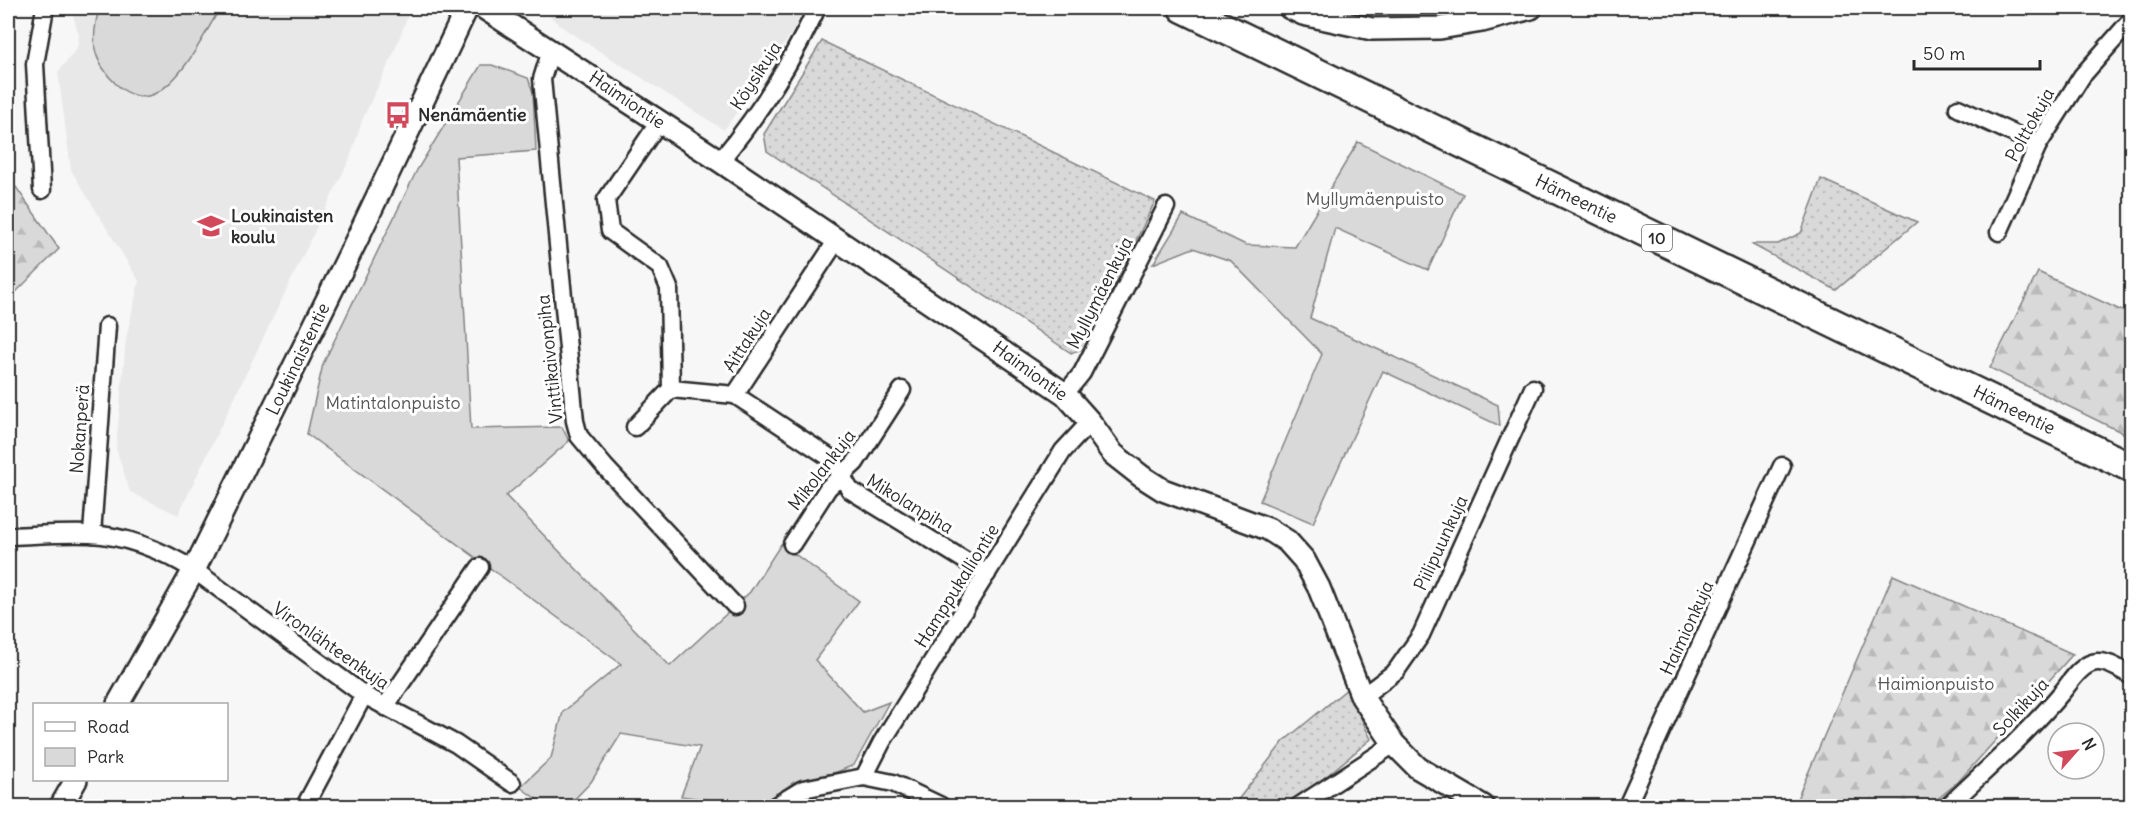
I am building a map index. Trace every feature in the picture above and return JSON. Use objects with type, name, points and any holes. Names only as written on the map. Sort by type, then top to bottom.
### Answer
[{"type":"highway","name":"Hämeentie","points":[[1183,8],[2132,468]]},
{"type":"street","points":[[42,190],[35,64],[45,8]]},
{"type":"street","name":"Loukinaistentie","points":[[119,703],[194,570],[358,237],[467,8]]},
{"type":"street","name":"Haimiontie","points":[[484,8],[720,161],[1065,394],[1090,422],[1113,454],[1163,490],[1268,529],[1287,541],[1304,560],[1319,588],[1362,697],[1394,744],[1418,768],[1483,807]]},
{"type":"street","name":"Köysikuja","points":[[720,161],[801,43],[817,8]]},
{"type":"street","points":[[1290,8],[1303,14],[1372,29],[1440,28],[1482,21],[1531,8]]},
{"type":"street","name":"Polttokuja","points":[[1999,232],[2038,145],[2082,75],[2132,19]]},
{"type":"street","name":"Vinttikaivonpiha","points":[[550,50],[542,79],[575,421],[579,436],[605,467],[735,606]]},
{"type":"street","points":[[1958,108],[2038,145]]},
{"type":"street","points":[[635,427],[671,389],[669,288],[660,267],[610,231],[606,200],[659,122]]},
{"type":"street","name":"Myllymäenkuja","points":[[1065,394],[1082,373],[1166,207]]},
{"type":"street","name":"Aittakuja","points":[[671,389],[735,394],[837,240]]},
{"type":"street","name":"Nokanperä","points":[[92,534],[107,326]]},
{"type":"street","name":"Piilipuunkuja","points":[[1362,697],[1396,671],[1421,634],[1533,388]]},
{"type":"street","name":"Mikolankuja","points":[[792,544],[828,488],[855,463],[902,390]]},
{"type":"street","name":"Mikolanpiha","points":[[735,394],[832,459],[850,490],[987,574]]},
{"type":"street","name":"Hamppukalliontie","points":[[864,777],[882,742],[1063,451],[1090,422]]},
{"type":"street","name":"Haimionkuja","points":[[1627,807],[1782,466]]},
{"type":"street","name":"Vironlähteenkuja","points":[[8,536],[92,534],[149,547],[171,556],[194,570],[364,695],[456,744],[512,783]]},
{"type":"street","points":[[385,707],[480,567]]},
{"type":"street","name":"Solkikuja","points":[[1948,807],[2000,757],[2082,669],[2096,662],[2132,675]]},
{"type":"street","points":[[305,807],[364,695]]},
{"type":"street","points":[[1299,807],[1394,744]]},
{"type":"street","points":[[775,807],[803,789],[864,777],[893,783],[941,807]]},
{"type":"street","points":[[61,807],[75,781]]},
{"type":"shaded area","name":"Loukinaisten koulu","points":[[71,8],[411,8],[392,57],[363,118],[350,158],[178,515],[130,492],[116,448],[126,339],[139,281],[71,170],[58,72],[77,48],[79,36]]},
{"type":"shaded area","points":[[540,8],[804,8],[792,33],[724,130],[566,30]]},
{"type":"green space","points":[[99,8],[220,8],[192,56],[174,79],[154,94],[144,96],[125,91],[102,67],[94,44]]},
{"type":"green space","points":[[822,41],[1155,201],[1085,348],[1071,353],[767,151],[764,134]]},
{"type":"green space","name":"Matintalonpuisto","points":[[481,65],[492,65],[528,78],[533,92],[536,151],[456,157],[471,429],[562,427],[569,441],[506,496],[670,666],[750,592],[781,544],[859,601],[815,660],[863,712],[889,702],[854,765],[837,772],[794,782],[764,806],[681,796],[700,747],[621,734],[591,782],[568,806],[546,806],[520,787],[551,758],[563,712],[621,664],[307,434],[323,364],[417,170]]},
{"type":"green space","name":"Myllymäenpuisto","points":[[1358,142],[1463,194],[1428,270],[1335,228],[1310,318],[1498,405],[1500,426],[1383,371],[1313,523],[1260,501],[1322,354],[1231,261],[1193,248],[1153,264],[1183,215],[1246,245],[1295,247]]},
{"type":"green space","points":[[1821,179],[1917,222],[1836,290],[1751,244],[1778,244],[1801,233]]},
{"type":"green space","points":[[8,183],[16,187],[59,249],[8,300]]},
{"type":"green space","points":[[2038,272],[2131,315],[2132,425],[2127,435],[1990,368]]},
{"type":"green space","name":"Haimionpuisto","points":[[1893,575],[2073,654],[1958,782],[1929,806],[1794,806]]},
{"type":"green space","points":[[1347,689],[1371,739],[1299,799],[1284,806],[1233,806],[1284,741]]},
{"type":"place","name":"Nenämäentie","points":[[398,115]]},
{"type":"place","name":"Loukinaisten koulu","points":[[211,226]]}]
